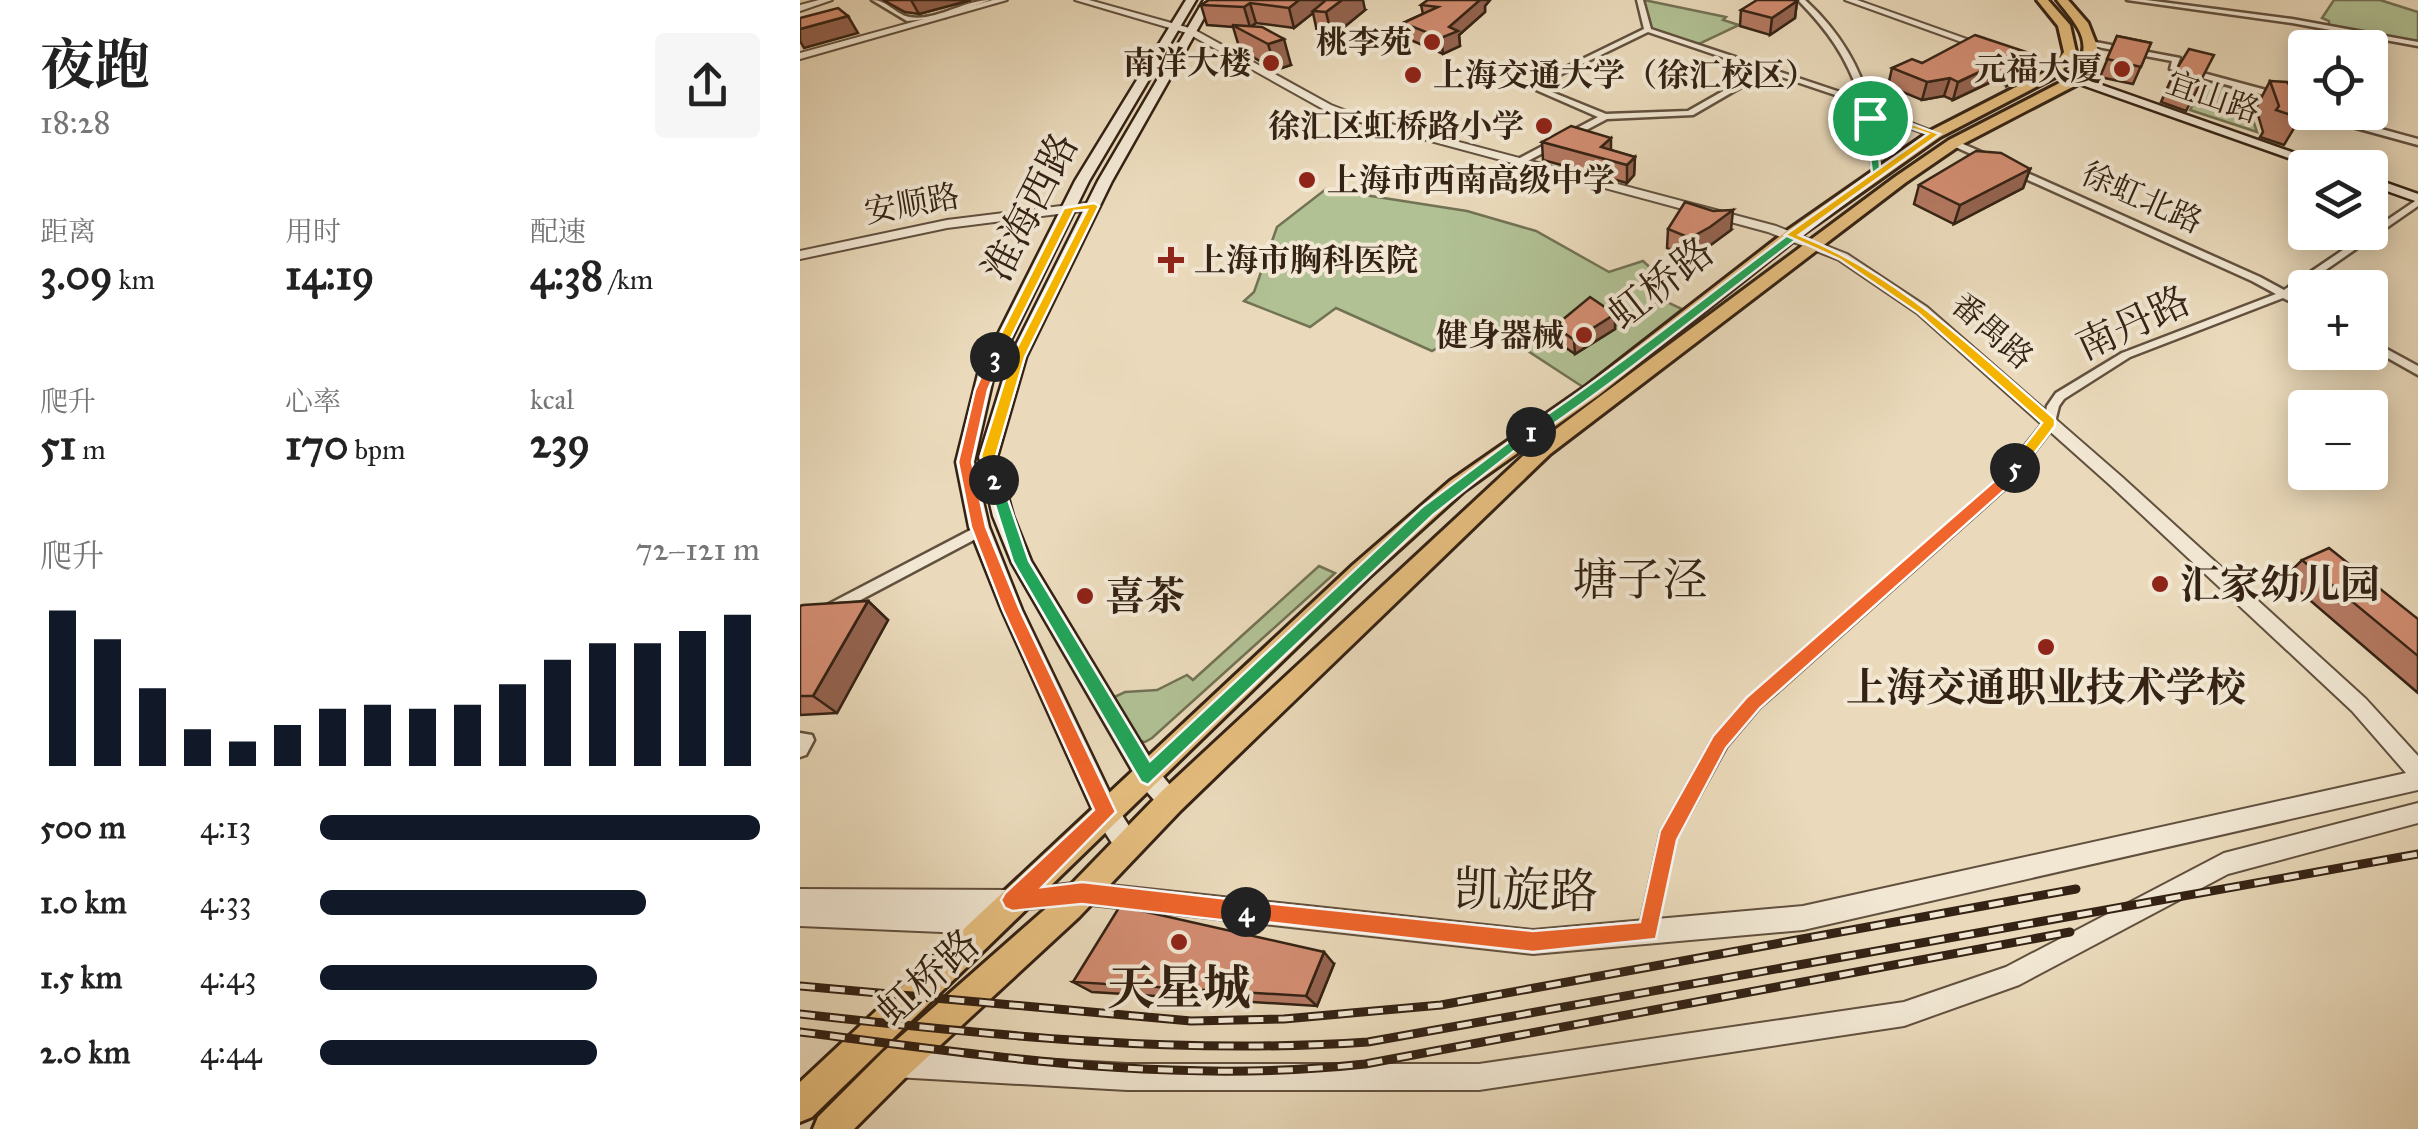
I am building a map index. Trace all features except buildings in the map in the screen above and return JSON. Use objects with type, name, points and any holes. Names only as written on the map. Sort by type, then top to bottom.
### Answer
[{"type":"main road","name":"淮海西路","points":[[1128,845],[1106,812],[1012,610],[980,530],[965,462],[982,390],[1070,208],[1190,0]]},
{"type":"main road","name":"淮海西路","points":[[1171,800],[1148,776],[1022,562],[1004,516],[988,456],[1018,357],[1094,206],[1209,0]]},
{"type":"main road","points":[[2042,0],[2064,25],[2070,52],[2055,72]]},
{"type":"main road","points":[[2062,0],[2082,23],[2090,43],[2091,58],[2078,79]]},
{"type":"main road","name":"宜山路","points":[[2055,72],[2288,153]]},
{"type":"main road","name":"虹桥路","points":[[800,1105],[1361,571],[1457,486],[1592,391],[1791,235],[1877,174],[1935,134],[2055,72]]},
{"type":"main road","name":"虹桥路","points":[[830,1129],[895,1064],[1082,893],[1171,800],[1544,450],[1954,143],[2078,79]]},
{"type":"main road","points":[[2388,188],[2418,200]]},
{"type":"street","points":[[800,8],[828,0]]},
{"type":"street","points":[[875,0],[907,19],[942,15],[987,0]]},
{"type":"street","points":[[800,56],[1003,0]]},
{"type":"street","name":"番禺路","points":[[1083,0],[1190,31],[1353,117],[1791,235],[1843,257],[1922,310],[2050,423],[2359,705],[2418,771]]},
{"type":"street","points":[[1640,0],[1648,30]]},
{"type":"street","points":[[1801,0],[1846,52],[1867,107],[1877,174]]},
{"type":"street","points":[[1849,0],[2055,72]]},
{"type":"street","points":[[2130,0],[2292,21],[2418,44]]},
{"type":"street","points":[[1766,70],[1690,114],[1605,117],[1531,86],[1648,30],[1766,70],[1935,134]]},
{"type":"street","points":[[2090,43],[2177,60],[2173,68],[2288,102]]},
{"type":"street","points":[[1521,161],[1605,117]]},
{"type":"street","points":[[2373,130],[2418,142]]},
{"type":"street","name":"徐虹北路","points":[[1954,143],[2286,294]]},
{"type":"street","name":"南丹路","points":[[1648,932],[1667,838],[1720,742],[1754,702],[2003,483],[2050,423],[2053,406],[2060,396],[2126,355],[2286,294],[2418,200]]},
{"type":"street","name":"安顺路","points":[[800,255],[892,234],[1094,206]]},
{"type":"street","points":[[2388,354],[2418,371]]},
{"type":"street","points":[[800,626],[980,530]]},
{"type":"street","points":[[800,740],[806,740],[800,750]]},
{"type":"street","name":"凯旋路","points":[[800,900],[1012,900],[1082,893],[1533,942],[1803,918],[2418,780]]},
{"type":"street","points":[[895,1064],[1126,1078],[1479,1077],[1904,1014],[2011,976],[2224,864],[2418,813]]},
{"type":"street","points":[[800,914],[989,922]]},
{"type":"green space","points":[[1644,0],[1726,17],[1723,20],[1739,25],[1699,44],[1651,29]]},
{"type":"green space","points":[[2334,0],[2380,0],[2418,12],[2418,41],[2388,36],[2388,30],[2329,26],[2329,21],[2322,18]]},
{"type":"green space","points":[[2207,80],[2260,95],[2269,105],[2248,105],[2257,132],[2190,110]]},
{"type":"green space","points":[[1326,189],[1467,211],[1536,231],[1609,272],[1643,261],[1656,273],[1656,297],[1682,309],[1583,387],[1482,321],[1432,351],[1336,308],[1310,327],[1244,301],[1254,292],[1277,227]]},
{"type":"green space","points":[[1319,566],[1335,573],[1152,738],[1145,742],[1131,740],[1108,700],[1125,692],[1157,690],[1187,675],[1193,680]]},
{"type":"railway","points":[[800,1014],[1084,1041],[1225,1046],[1368,1042],[2418,854]]},
{"type":"railway","points":[[800,986],[1191,1021],[1284,1019],[1441,1005],[2076,889]]},
{"type":"railway","points":[[800,1032],[1082,1065],[1293,1070],[1365,1064],[2070,932]]},
{"type":"place","name":"桃李苑","points":[[1432,42]]},
{"type":"place","name":"南洋大楼","points":[[1271,63]]},
{"type":"place","name":"元福大厦","points":[[2122,69]]},
{"type":"place","name":"上海交通大学（徐汇校区）","points":[[1413,75]]},
{"type":"place","name":"徐汇区虹桥路小学","points":[[1544,126]]},
{"type":"place","name":"上海市西南高级中学","points":[[1307,180]]},
{"type":"place","name":"上海市胸科医院","points":[[1171,260]]},
{"type":"place","name":"健身器械","points":[[1584,335]]},
{"type":"place","name":"汇家幼儿园","points":[[2160,584]]},
{"type":"place","name":"喜茶","points":[[1085,596]]},
{"type":"place","name":"上海交通职业技术学校","points":[[2046,647]]},
{"type":"place","name":"天星城","points":[[1179,942]]},
{"type":"district","name":"塘子泾","points":[[1640,579]]},
{"type":"route","points":[[1870,118],[1868,110],[1935,134],[1791,235],[1843,257],[1922,310],[2050,423],[2003,483],[1754,702],[1720,742],[1667,838],[1648,932],[1533,942],[1082,893],[1012,900],[1106,812],[978,527],[965,462],[986,374],[1070,208],[1094,206],[1018,357],[988,456],[1004,516],[1022,562],[1148,776],[1361,571],[1457,486],[1592,391],[1791,235],[1877,174],[1870,118]]}]
